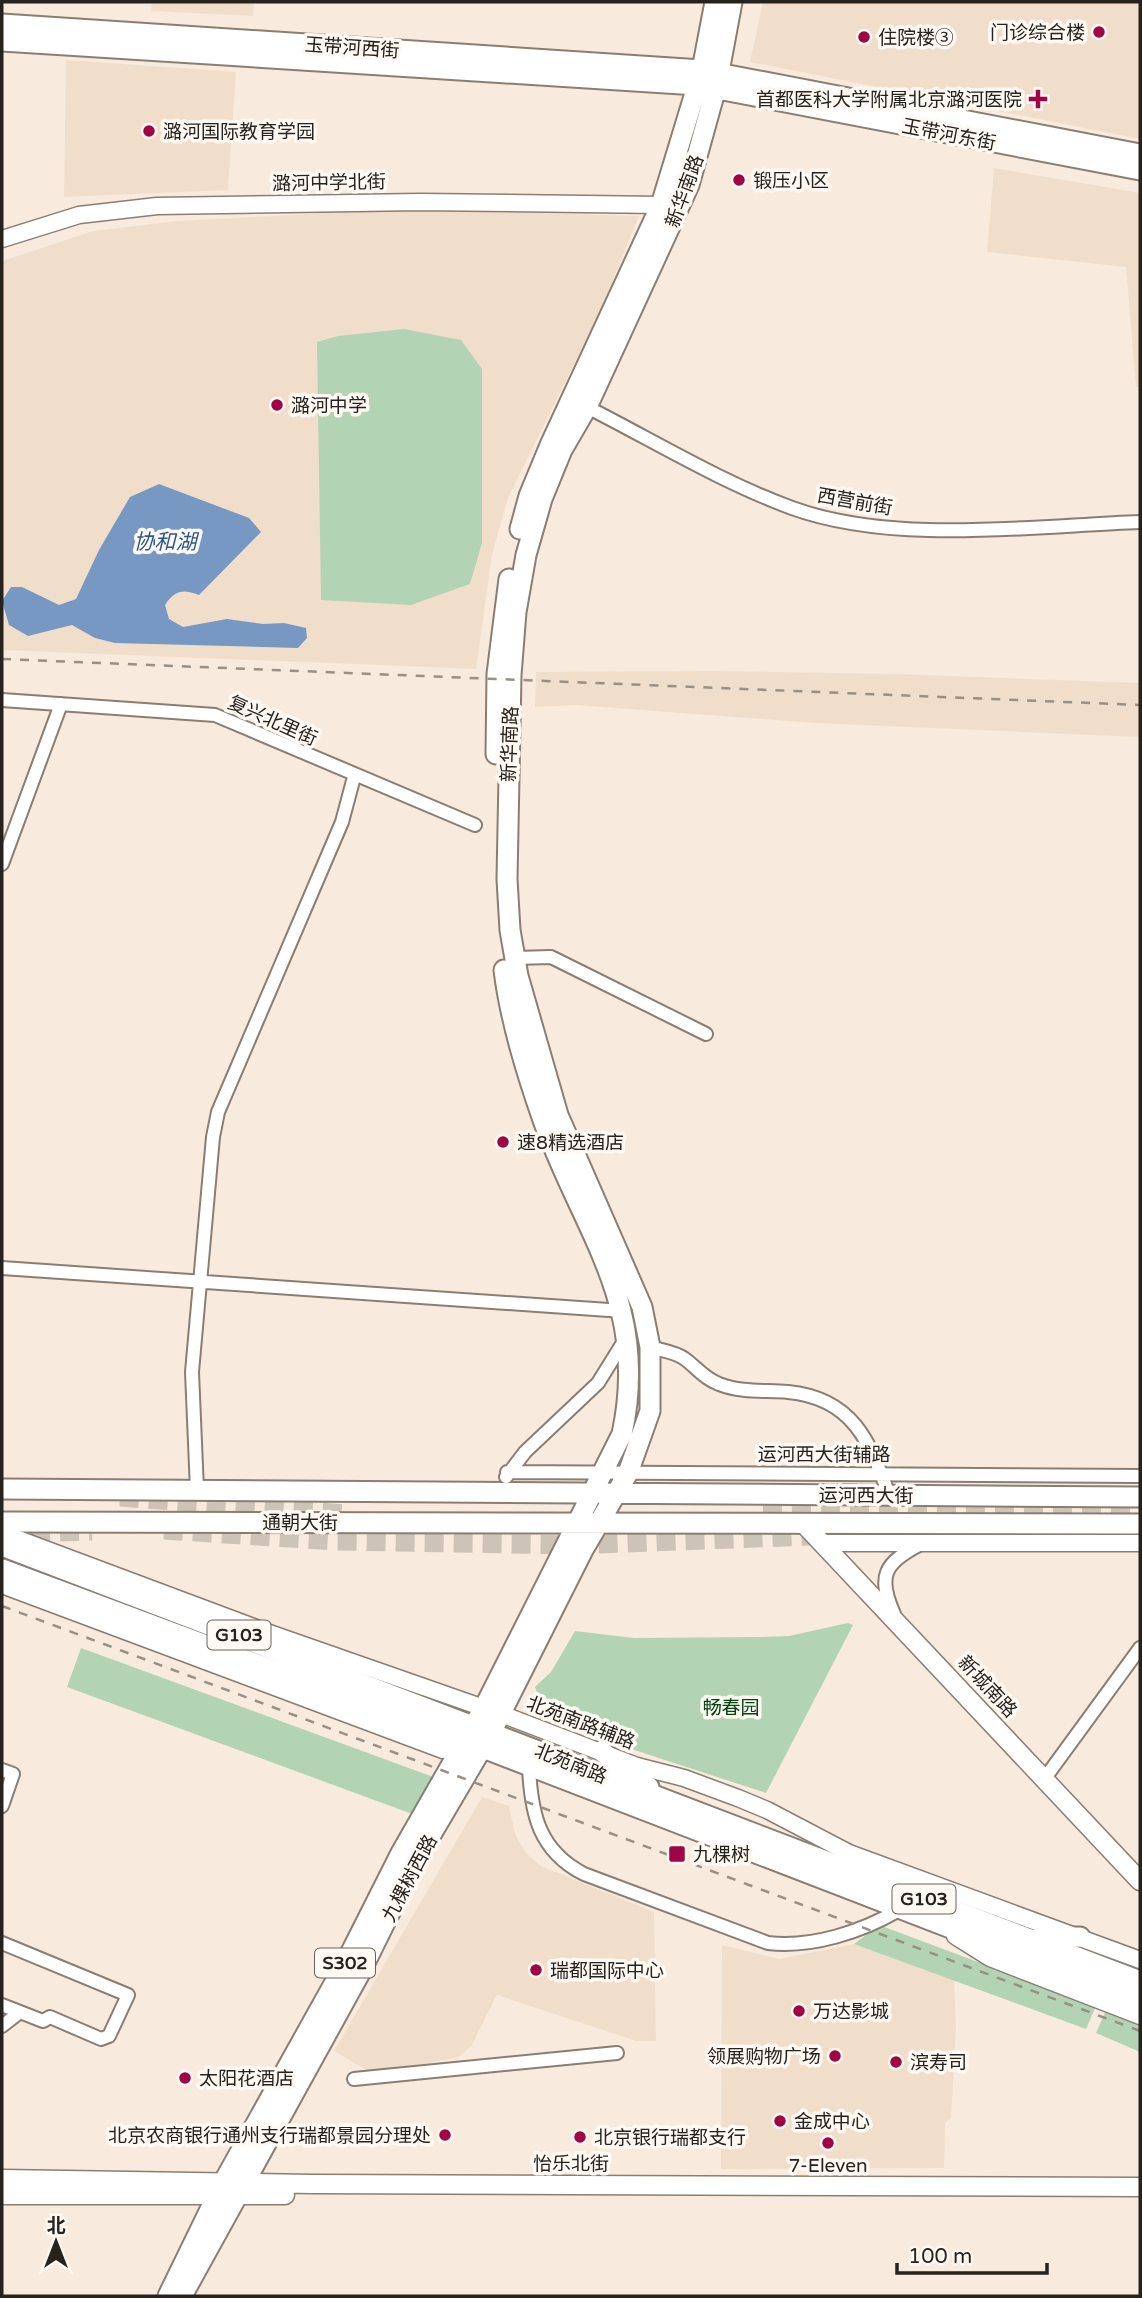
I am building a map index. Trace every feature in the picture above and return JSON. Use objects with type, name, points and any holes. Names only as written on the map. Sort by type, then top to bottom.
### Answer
[{"type":"main road","name":"新华南路","points":[[613,1495],[628,1473],[650,1411],[650,1347],[642,1307],[558,1115],[514,958],[506,879],[516,612],[526,555],[542,499],[562,450],[587,407],[689,185],[708,79],[715,2]]},
{"type":"main road","name":"新华南路","points":[[591,1495],[622,1434],[628,1406],[628,1335],[623,1311],[596,1238],[543,1120],[505,978],[495,879],[497,674],[503,611],[528,496],[661,205],[708,79],[732,2]]},
{"type":"main road","name":"玉带河西街","points":[[2,24],[708,79]]},
{"type":"main road","name":"玉带河西街","points":[[2,41],[708,79]]},
{"type":"main road","name":"玉带河东街","points":[[708,79],[1140,154]]},
{"type":"main road","name":"玉带河东街","points":[[708,79],[1140,170]]},
{"type":"main road","name":"通朝大街","points":[[2,1489],[591,1495]]},
{"type":"main road","name":"运河西大街","points":[[591,1495],[1140,1497]]},
{"type":"main road","name":"九棵树西路","points":[[483,1728],[591,1495]]},
{"type":"main road","name":"九棵树西路","points":[[168,2296],[231,2189],[613,1495]]},
{"type":"main road","name":"通朝大街","points":[[2,1522],[598,1524]]},
{"type":"main road","name":"新城南路","points":[[803,1522],[1140,1881]]},
{"type":"main road","name":"运河西大街","points":[[598,1524],[1140,1524]]},
{"type":"main road","name":"北苑南路","points":[[2,1546],[1140,1981]]},
{"type":"main road","name":"北苑南路","points":[[2,1569],[221,1649],[483,1728],[529,1767],[1140,2001]]},
{"type":"main road","points":[[221,1649],[258,1679]]},
{"type":"main road","points":[[601,1751],[667,1800]]},
{"type":"main road","points":[[1025,1937],[1080,1937]]},
{"type":"main road","name":"怡乐北街","points":[[2,2179],[231,2189],[1140,2195]]},
{"type":"main road","name":"怡乐北街","points":[[2,2195],[231,2189],[1140,2187]]},
{"type":"main road","name":"九棵树西路","points":[[182,2296],[231,2189]]},
{"type":"street","name":"潞河中学北街","points":[[2,239],[79,215],[157,206],[420,202],[661,205]]},
{"type":"street","name":"西营前街","points":[[587,407],[744,488],[793,508],[840,521],[894,528],[953,529],[1140,522]]},
{"type":"street","name":"复兴北里街","points":[[2,700],[215,715],[475,825]]},
{"type":"street","points":[[2,864],[61,704]]},
{"type":"street","points":[[197,1490],[192,1372],[213,1138],[218,1112],[342,822],[354,776]]},
{"type":"street","points":[[514,958],[551,957],[706,1034]]},
{"type":"street","points":[[2,1268],[623,1311]]},
{"type":"street","points":[[502,1492],[507,1472],[598,1383],[628,1335]]},
{"type":"street","points":[[650,1347],[684,1358],[695,1370],[718,1384],[740,1390],[788,1392],[812,1397],[835,1408],[866,1438],[889,1495]]},
{"type":"street","name":"运河西大街辅路","points":[[507,1472],[1140,1476]]},
{"type":"street","name":"北苑南路辅路","points":[[2,1532],[272,1634],[483,1728],[601,1751],[738,1798],[767,1810],[849,1853],[1140,1960]]},
{"type":"street","points":[[823,1543],[1140,1543]]},
{"type":"street","points":[[897,1621],[886,1597],[884,1581],[887,1568],[900,1555],[923,1543]]},
{"type":"street","name":"北苑南路辅路","points":[[2,1585],[443,1750],[483,1728]]},
{"type":"street","points":[[1045,1778],[1140,1648]]},
{"type":"street","points":[[529,1767],[530,1795],[543,1835],[558,1858],[584,1874],[768,1943],[782,1944],[843,1934],[876,1923],[899,1910]]},
{"type":"street","points":[[2,1770],[13,1774],[2,1806]]},
{"type":"street","points":[[935,1923],[990,1958],[1140,2016]]},
{"type":"street","points":[[2,1943],[128,1995],[109,2036],[101,2039],[50,2017],[43,2021],[2,2004]]},
{"type":"street","points":[[2,2026],[20,2012]]},
{"type":"street","points":[[354,2079],[617,2053]]},
{"type":"shaded area","points":[[152,2],[254,2],[253,16],[151,11]]},
{"type":"shaded area","name":"首都医科大学附属北京潞河医院","points":[[763,2],[1140,2],[1140,139],[750,62]]},
{"type":"shaded area","name":"潞河国际教育学园","points":[[66,60],[236,72],[228,190],[64,197]]},
{"type":"shaded area","points":[[994,168],[1140,193],[1140,387],[1136,387],[1126,267],[987,252]]},
{"type":"shaded area","name":"潞河中学","points":[[459,211],[639,216],[599,313],[508,498],[492,555],[476,669],[2,650],[2,261],[93,231],[177,221],[347,212]]},
{"type":"shaded area","points":[[536,672],[897,674],[1140,683],[1140,737],[815,723],[576,705],[535,707]]},
{"type":"shaded area","points":[[482,1797],[509,1806],[515,1834],[526,1853],[541,1866],[654,1912],[656,2041],[636,2041],[497,1995],[472,2045],[459,2057],[373,2074],[334,2051]]},
{"type":"shaded area","name":"领展购物广场","points":[[854,1944],[954,1979],[956,2027],[951,2118],[945,2123],[944,2168],[721,2169],[722,1945],[779,1959]]},
{"type":"green space","points":[[404,329],[461,340],[482,369],[482,543],[470,584],[411,605],[321,600],[317,342],[338,336]]},
{"type":"green space","name":"畅春园","points":[[848,1623],[853,1625],[766,1793],[619,1745],[545,1716],[535,1687],[551,1672],[575,1631],[634,1638],[761,1637],[789,1636]]},
{"type":"green space","points":[[81,1648],[436,1778],[415,1815],[67,1687]]},
{"type":"green space","points":[[879,1925],[1096,2006],[1086,2029],[854,1944]]},
{"type":"green space","points":[[1106,2010],[1140,2024],[1140,2052],[1096,2033]]},
{"type":"water","name":"协和湖","points":[[159,484],[249,518],[261,532],[199,595],[184,592],[172,596],[165,605],[169,619],[183,627],[227,619],[263,624],[284,623],[306,628],[307,638],[298,648],[115,643],[95,638],[72,625],[28,636],[9,625],[2,601],[11,587],[22,587],[59,605],[76,599],[99,550],[130,497]]},
{"type":"tunnel","points":[[120,1497],[345,1514]]},
{"type":"tunnel","points":[[763,1515],[1140,1507]]},
{"type":"tunnel","points":[[164,1530],[336,1541],[574,1545],[914,1532]]},
{"type":"tunnel","points":[[2,1534],[92,1531]]},
{"type":"railway","points":[[2,659],[1140,705]]},
{"type":"railway","points":[[2,1606],[1140,2031]]},
{"type":"place","name":"门诊综合楼","points":[[1099,32]]},
{"type":"place","name":"住院楼③","points":[[864,37]]},
{"type":"place","name":"首都医科大学附属北京潞河医院","points":[[1038,99]]},
{"type":"place","name":"潞河国际教育学园","points":[[149,131]]},
{"type":"place","name":"锻压小区","points":[[739,180]]},
{"type":"place","name":"潞河中学","points":[[277,405]]},
{"type":"place","name":"速8精选酒店","points":[[503,1142]]},
{"type":"place","name":"九棵树","points":[[677,1854]]},
{"type":"place","name":"瑞都国际中心","points":[[536,1970]]},
{"type":"place","name":"万达影城","points":[[799,2011]]},
{"type":"place","name":"领展购物广场","points":[[835,2056]]},
{"type":"place","name":"滨寿司","points":[[896,2062]]},
{"type":"place","name":"太阳花酒店","points":[[185,2078]]},
{"type":"place","name":"金成中心","points":[[780,2121]]},
{"type":"place","name":"北京农商银行通州支行瑞都景园分理处","points":[[445,2135]]},
{"type":"place","name":"北京银行瑞都支行","points":[[580,2137]]},
{"type":"place","name":"7-Eleven","points":[[828,2143]]}]
